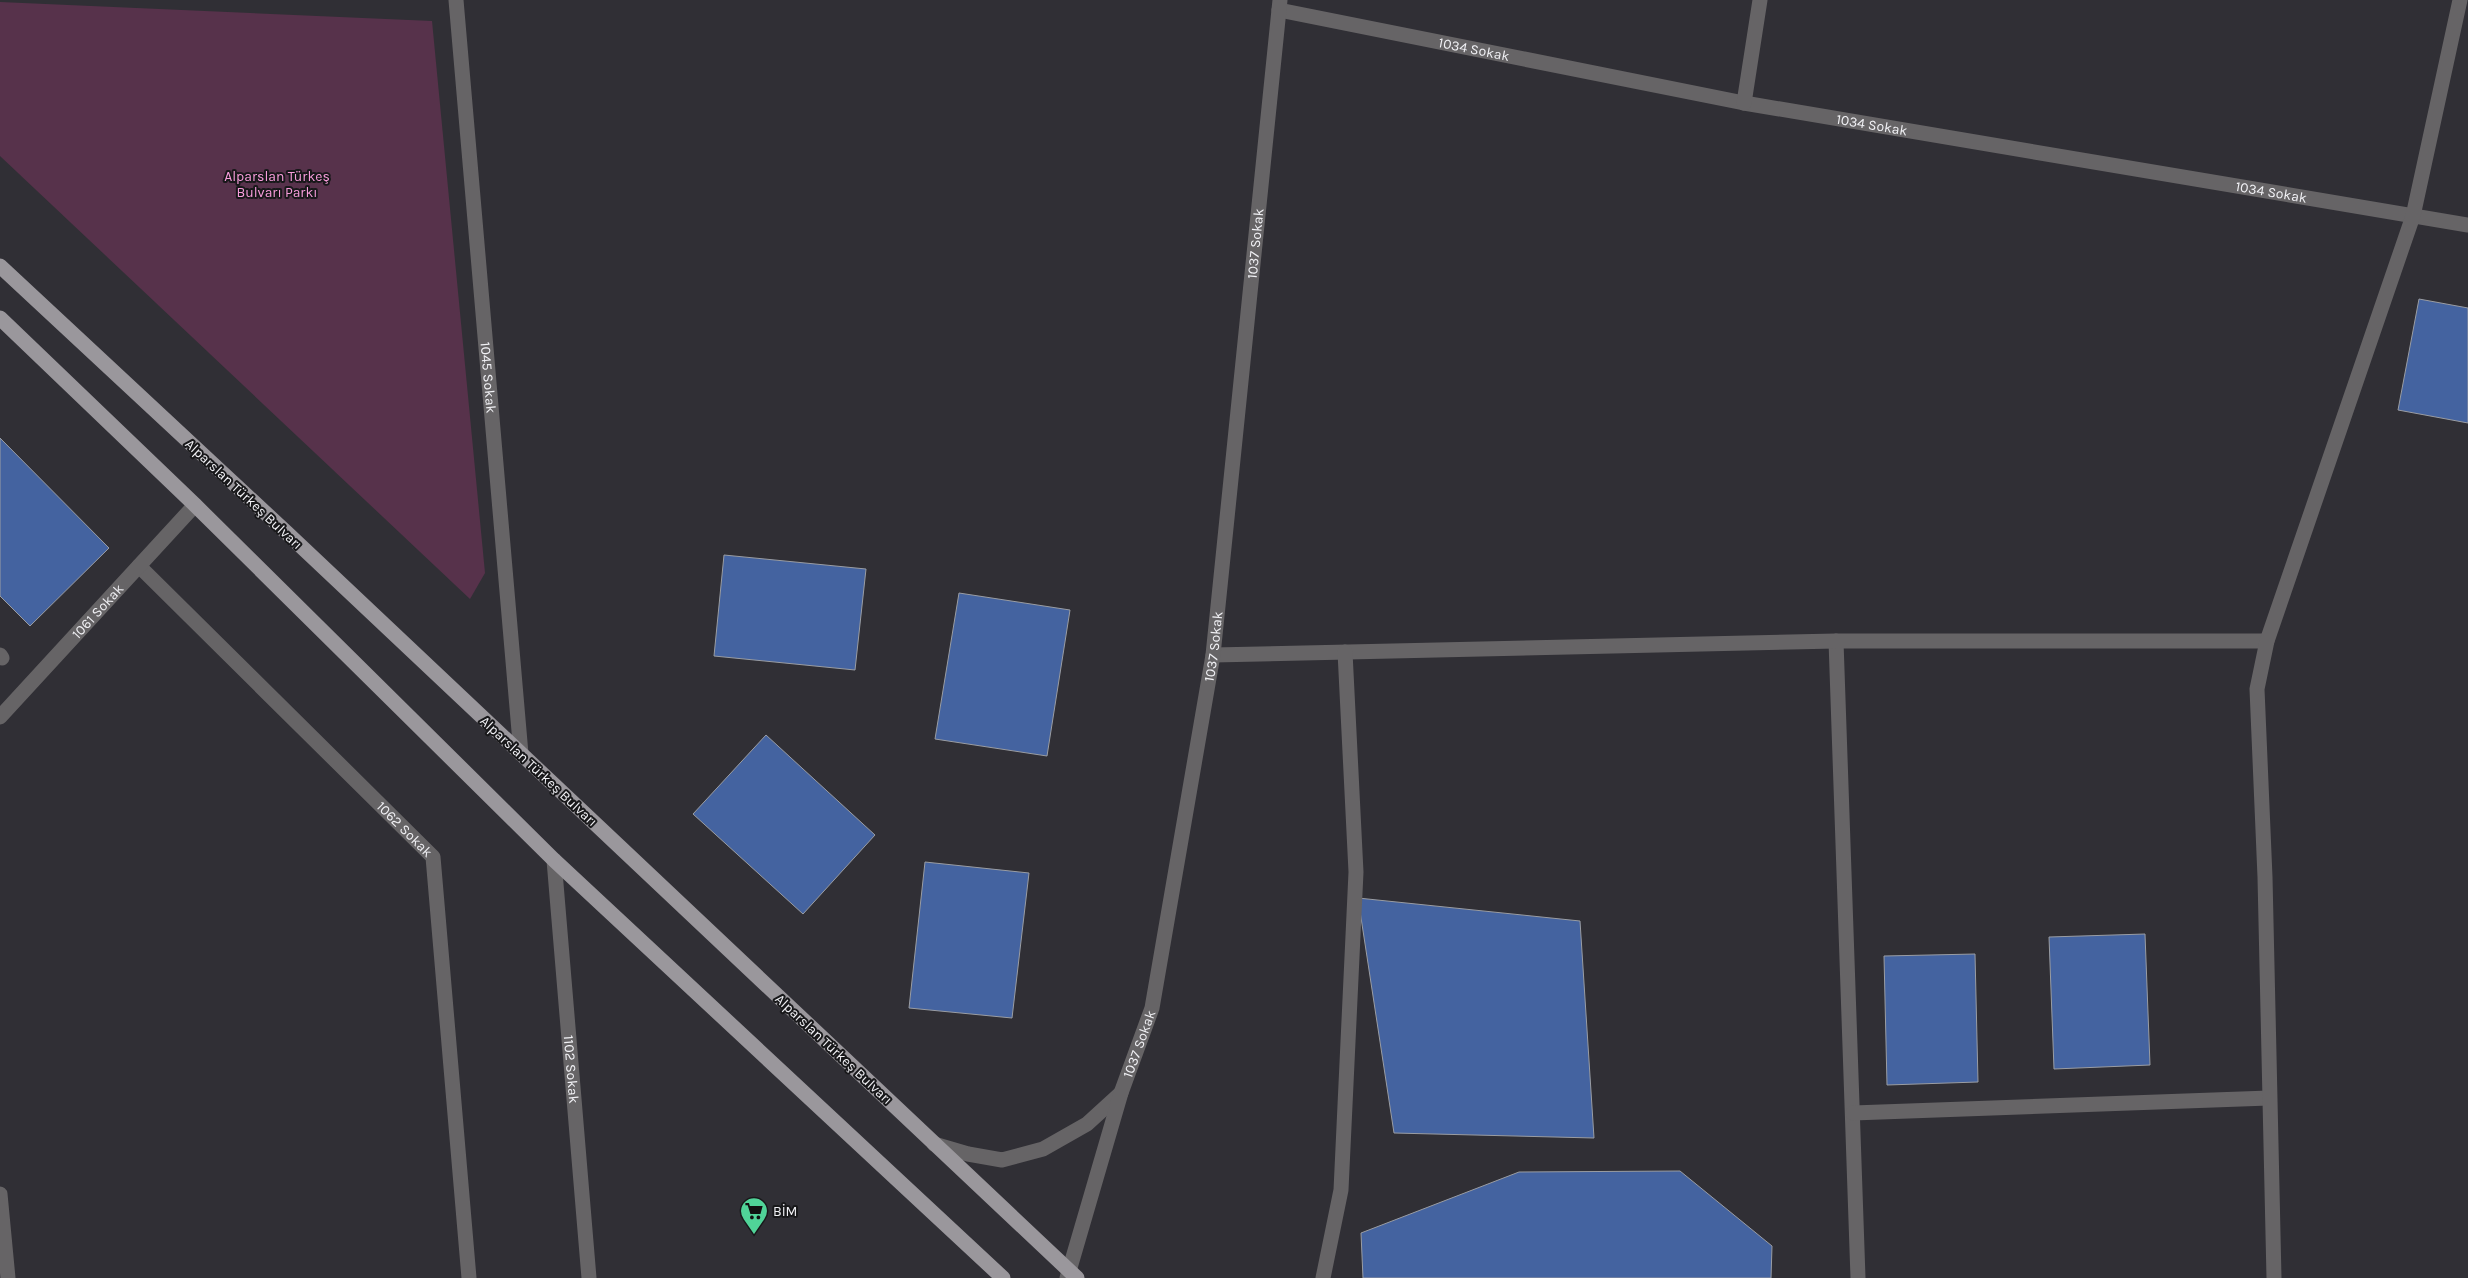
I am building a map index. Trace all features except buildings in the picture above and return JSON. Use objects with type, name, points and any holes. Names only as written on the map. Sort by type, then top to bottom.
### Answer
[{"type":"main road","name":"Alparslan Türkeş Bulvarı","points":[[0,266],[521,754],[1071,1276]]},
{"type":"main road","points":[[0,318],[195,505],[554,860],[1003,1278]]},
{"type":"street","name":"1045 Sokak","points":[[456,0],[521,754]]},
{"type":"street","points":[[1744,103],[1760,0]]},
{"type":"street","points":[[2274,1278],[2265,877],[2257,689],[2267,642],[2413,216],[2460,0]]},
{"type":"street","name":"1034 Sokak","points":[[1280,5],[1744,103],[2468,225]]},
{"type":"street","name":"1037 Sokak","points":[[1071,1276],[1121,1093],[1152,1008],[1213,654],[1280,5]]},
{"type":"street","name":"1061 Sokak","points":[[0,717],[195,505]]},
{"type":"street","name":"1062 Sokak","points":[[139,566],[434,857],[469,1278]]},
{"type":"street","points":[[1213,654],[1836,641],[2267,642]]},
{"type":"street","points":[[1836,641],[1858,1278]]},
{"type":"street","points":[[1323,1278],[1341,1190],[1356,872],[1345,652]]},
{"type":"street","name":"1102 Sokak","points":[[554,860],[589,1278]]},
{"type":"street","points":[[934,1144],[968,1154],[1002,1160],[1043,1149],[1086,1124],[1121,1093]]},
{"type":"street","points":[[1853,1113],[2269,1098]]},
{"type":"street","points":[[0,1194],[8,1278]]},
{"type":"green space","name":"Alparslan Türkeş Bulvarı Parkı","points":[[0,2],[432,21],[485,573],[470,599],[0,156]]},
{"type":"place","name":"BİM","points":[[754,1235]]}]
